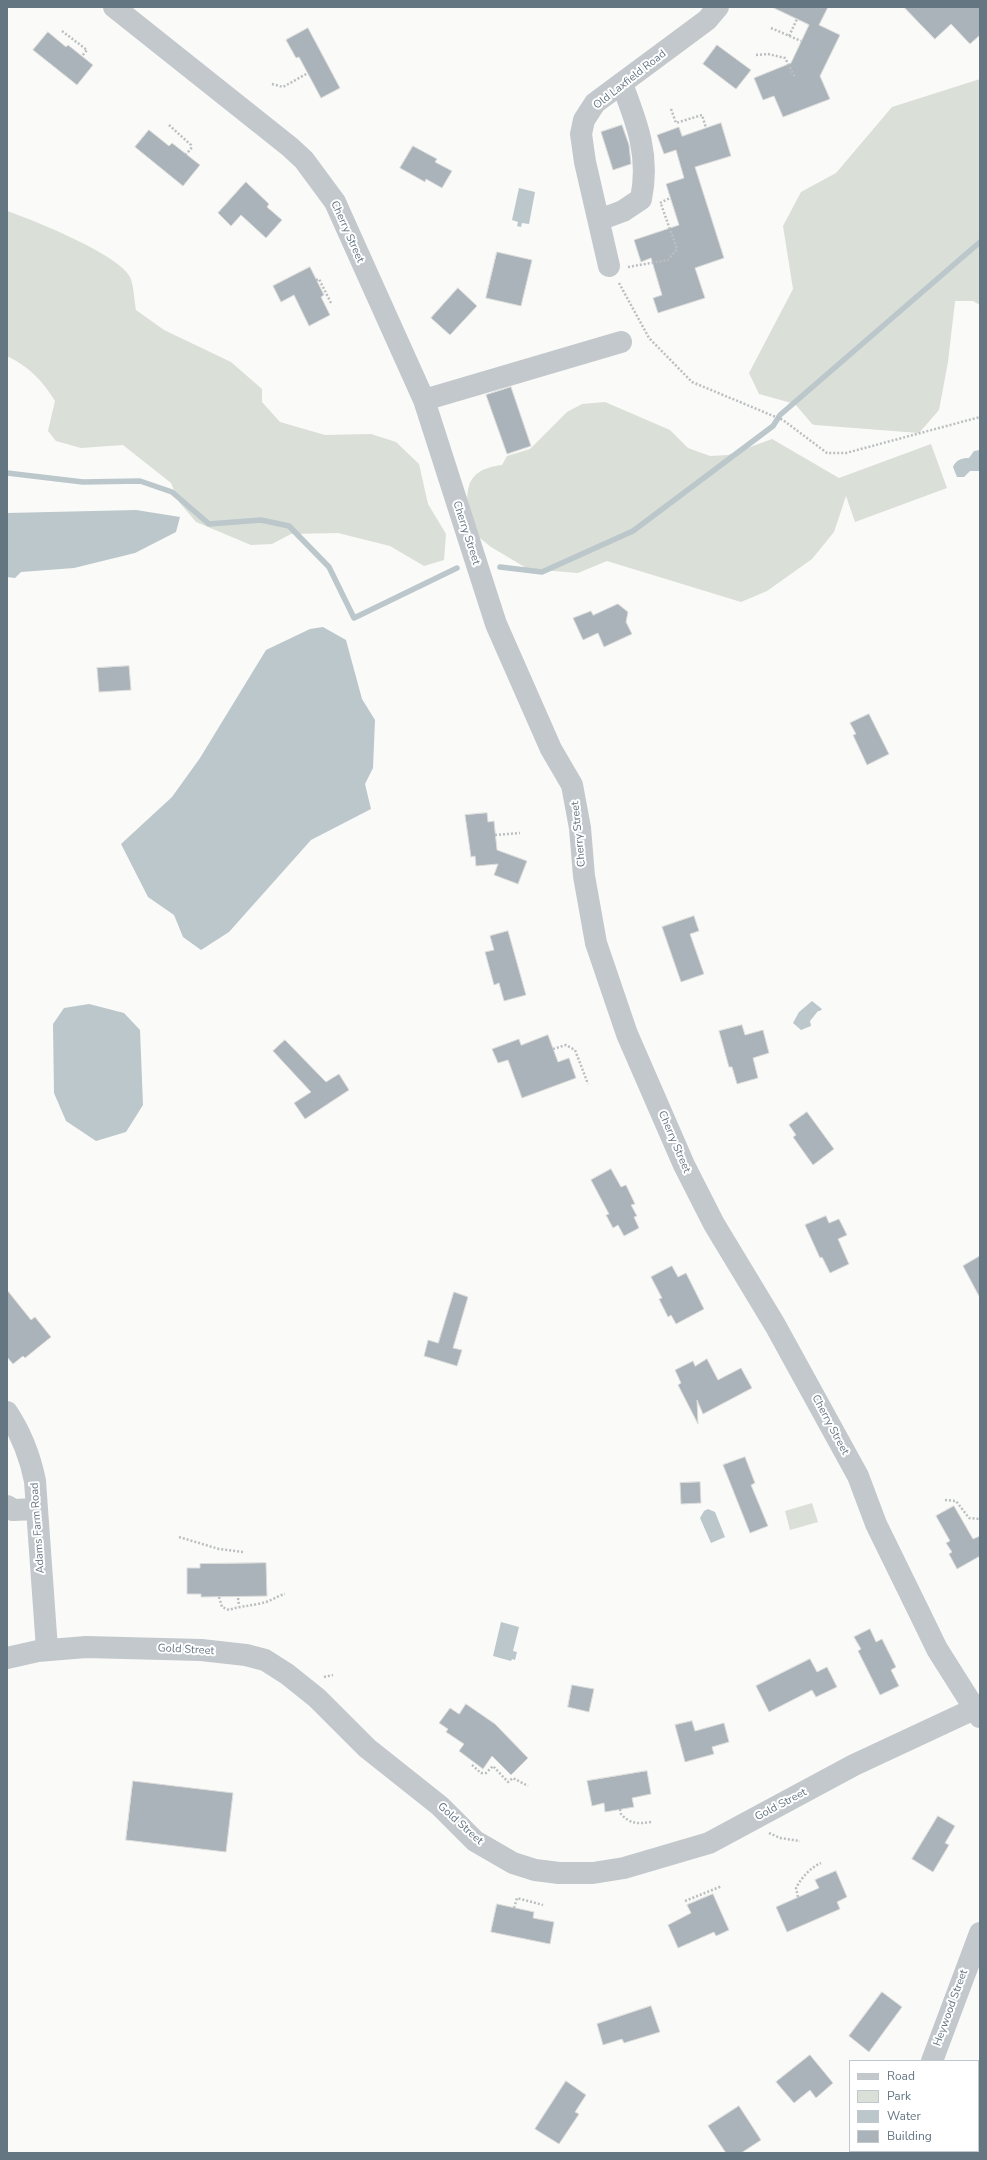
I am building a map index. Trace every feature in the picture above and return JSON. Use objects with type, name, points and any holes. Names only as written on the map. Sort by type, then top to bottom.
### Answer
[{"type":"street","name":"Cherry Street","points":[[114,7],[304,160],[335,202],[424,400],[496,624],[551,749],[572,785],[580,828],[590,921],[627,1034],[698,1195],[714,1224],[776,1325],[858,1476],[876,1524],[937,1649],[977,1713]]},
{"type":"street","name":"Old Laxfield Road","points":[[609,266],[581,134],[584,120],[595,103],[707,20],[718,7]]},
{"type":"street","points":[[599,220],[623,211],[641,200],[645,179],[640,130],[622,84]]},
{"type":"street","points":[[424,400],[621,342]]},
{"type":"street","name":"Adams Farm Road","points":[[7,1412],[17,1427],[32,1463],[37,1509],[47,1650]]},
{"type":"street","points":[[7,1506],[13,1510],[37,1509]]},
{"type":"street","name":"Gold Street","points":[[7,1658],[47,1650],[86,1647],[201,1650],[246,1655],[265,1660],[287,1674],[317,1698],[367,1748],[440,1806],[475,1841],[513,1863],[535,1870],[559,1873],[593,1873],[624,1868],[709,1843],[854,1765],[977,1713]]},
{"type":"street","name":"Heywood Street","points":[[932,2060],[980,1933]]},
{"type":"path","points":[[789,36],[797,19]]},
{"type":"path","points":[[771,28],[802,41]]},
{"type":"path","points":[[62,31],[87,50],[82,56]]},
{"type":"path","points":[[756,55],[768,54],[785,58],[795,77]]},
{"type":"path","points":[[272,84],[282,87],[308,73]]},
{"type":"path","points":[[671,110],[676,123],[702,115],[706,128]]},
{"type":"path","points":[[169,125],[191,145],[191,149],[186,154]]},
{"type":"path","points":[[609,266],[630,267],[668,260],[677,249],[660,202]]},
{"type":"path","points":[[609,266],[649,338],[692,382],[783,420],[827,453],[846,453],[980,417]]},
{"type":"path","points":[[316,280],[319,279],[331,303]]},
{"type":"path","points":[[495,835],[520,833]]},
{"type":"path","points":[[553,1049],[566,1045],[575,1050],[588,1084]]},
{"type":"path","points":[[945,1500],[956,1501],[969,1518],[980,1519]]},
{"type":"path","points":[[179,1537],[219,1549],[243,1552]]},
{"type":"path","points":[[219,1597],[222,1607],[229,1610],[239,1606],[249,1607],[285,1594]]},
{"type":"path","points":[[238,1598],[239,1606]]},
{"type":"path","points":[[472,1765],[481,1774],[486,1773],[493,1766],[508,1782],[512,1778],[528,1786]]},
{"type":"path","points":[[620,1809],[621,1814],[631,1822],[638,1824],[651,1822]]},
{"type":"path","points":[[763,1830],[780,1838],[800,1841]]},
{"type":"path","points":[[798,1897],[796,1888],[799,1882],[813,1867],[821,1863]]},
{"type":"path","points":[[686,1901],[722,1886]]},
{"type":"path","points":[[514,1908],[517,1898],[543,1905]]},
{"type":"green space","points":[[980,79],[980,305],[973,301],[955,301],[948,362],[939,410],[919,433],[815,425],[812,424],[795,404],[759,394],[749,373],[793,289],[783,226],[801,192],[836,173],[892,107]]},
{"type":"green space","points":[[7,211],[74,239],[123,268],[130,277],[136,310],[164,330],[231,362],[262,389],[262,402],[280,422],[325,435],[371,434],[396,442],[419,464],[428,504],[446,534],[444,560],[424,566],[390,546],[338,533],[291,534],[272,544],[251,545],[196,522],[179,502],[171,483],[123,445],[81,448],[56,441],[48,431],[55,401],[40,381],[28,369],[7,356]]},
{"type":"green space","points":[[605,402],[670,430],[688,448],[710,456],[728,455],[772,439],[839,478],[931,444],[947,488],[855,522],[846,496],[834,532],[812,559],[767,591],[741,602],[607,561],[578,573],[528,569],[491,547],[470,530],[467,496],[472,479],[478,473],[488,468],[502,465],[507,456],[530,449],[567,412],[582,404]]},
{"type":"green space","points":[[812,1503],[818,1522],[790,1530],[785,1511]]},
{"type":"water","points":[[519,188],[535,192],[529,224],[522,223],[521,227],[517,226],[518,222],[512,220]]},
{"type":"water","points":[[980,450],[980,471],[970,471],[964,477],[957,477],[953,467],[957,461],[969,458],[974,451]]},
{"type":"water","points":[[136,510],[180,517],[176,532],[135,553],[74,568],[21,572],[15,578],[7,577],[7,513]]},
{"type":"water","points":[[323,627],[346,640],[362,699],[375,720],[373,768],[365,784],[371,809],[311,840],[229,932],[201,950],[183,937],[174,915],[148,897],[121,844],[172,797],[200,758],[266,650],[310,629]]},
{"type":"water","points":[[812,1001],[822,1009],[818,1011],[810,1021],[811,1026],[801,1030],[793,1023],[799,1012]]},
{"type":"water","points":[[89,1004],[124,1013],[140,1030],[143,1105],[126,1132],[96,1141],[66,1121],[54,1093],[53,1024],[64,1008]]},
{"type":"water","points":[[708,1509],[715,1512],[725,1537],[711,1543],[700,1518],[704,1511]]},
{"type":"water","points":[[501,1622],[519,1627],[513,1651],[517,1652],[515,1660],[512,1659],[511,1661],[493,1656]]},
{"type":"building","points":[[772,7],[828,7],[819,25],[840,35],[820,76],[830,99],[783,117],[774,96],[763,100],[754,78],[791,63],[809,25]]},
{"type":"building","points":[[904,7],[980,7],[980,35],[970,44],[951,24],[935,39]]},
{"type":"building","points":[[308,28],[340,88],[321,98],[299,57],[296,58],[286,40]]},
{"type":"building","points":[[48,32],[66,47],[68,45],[93,65],[77,85],[33,50]]},
{"type":"building","points":[[717,45],[751,70],[736,89],[703,64]]},
{"type":"building","points":[[721,123],[731,156],[695,167],[724,258],[695,268],[705,298],[658,313],[653,298],[662,295],[651,258],[641,262],[634,240],[679,225],[666,184],[684,178],[676,150],[664,154],[657,135],[679,127],[682,136]]},
{"type":"building","points":[[622,125],[629,145],[631,164],[613,170],[601,132]]},
{"type":"building","points":[[149,130],[169,146],[172,143],[200,165],[183,186],[135,147]]},
{"type":"building","points":[[413,146],[437,159],[435,162],[452,171],[442,188],[426,179],[425,182],[400,168]]},
{"type":"building","points":[[246,182],[269,204],[267,207],[282,220],[266,238],[241,215],[231,226],[218,213]]},
{"type":"building","points":[[497,252],[532,260],[521,306],[486,298]]},
{"type":"building","points":[[310,267],[324,295],[321,297],[330,315],[309,326],[294,295],[281,302],[273,286]]},
{"type":"building","points":[[458,288],[477,306],[450,335],[431,318]]},
{"type":"building","points":[[511,387],[531,446],[507,454],[486,395]]},
{"type":"building","points":[[618,604],[628,612],[626,622],[632,634],[604,647],[598,633],[583,640],[573,618],[591,611],[593,615]]},
{"type":"building","points":[[129,666],[131,690],[99,692],[97,668]]},
{"type":"building","points":[[869,714],[889,754],[867,765],[853,735],[856,734],[850,723]]},
{"type":"building","points":[[487,813],[488,822],[494,821],[497,850],[527,861],[518,884],[494,875],[498,864],[476,866],[475,856],[471,857],[465,815]]},
{"type":"building","points":[[694,916],[699,931],[690,934],[704,974],[681,982],[662,927]]},
{"type":"building","points":[[508,931],[526,995],[504,1001],[499,983],[494,985],[485,952],[494,950],[490,936]]},
{"type":"building","points":[[742,1025],[745,1035],[763,1030],[769,1053],[753,1058],[758,1078],[737,1084],[732,1067],[729,1067],[719,1031]]},
{"type":"building","points":[[548,1035],[558,1062],[569,1058],[576,1078],[522,1098],[508,1060],[498,1063],[492,1049],[519,1039],[521,1045]]},
{"type":"building","points":[[285,1040],[326,1082],[339,1074],[349,1090],[305,1119],[294,1103],[311,1092],[273,1051]]},
{"type":"building","points":[[807,1112],[834,1149],[813,1165],[793,1137],[796,1135],[789,1125]]},
{"type":"building","points":[[611,1169],[621,1187],[626,1185],[635,1204],[631,1205],[637,1216],[634,1217],[639,1228],[624,1236],[618,1225],[613,1228],[606,1215],[609,1214],[591,1180]]},
{"type":"building","points":[[826,1216],[829,1223],[839,1219],[847,1235],[838,1239],[849,1264],[830,1273],[822,1257],[820,1258],[805,1225]]},
{"type":"building","points":[[980,1256],[980,1298],[963,1266]]},
{"type":"building","points":[[672,1266],[678,1277],[686,1273],[704,1309],[676,1324],[671,1315],[668,1317],[659,1299],[662,1298],[651,1277]]},
{"type":"building","points":[[7,1290],[31,1320],[35,1317],[51,1337],[25,1358],[23,1356],[13,1364],[7,1357]]},
{"type":"building","points":[[454,1292],[468,1297],[453,1348],[462,1350],[457,1366],[424,1356],[428,1340],[438,1343]]},
{"type":"building","points":[[707,1359],[718,1380],[741,1368],[752,1388],[703,1414],[697,1400],[698,1424],[678,1385],[681,1383],[675,1370],[693,1361],[695,1366]]},
{"type":"building","points":[[745,1457],[755,1483],[751,1485],[768,1526],[750,1533],[723,1465]]},
{"type":"building","points":[[700,1482],[701,1503],[681,1504],[680,1483]]},
{"type":"building","points":[[954,1506],[973,1539],[980,1536],[980,1556],[957,1569],[949,1554],[952,1552],[946,1543],[950,1541],[936,1516]]},
{"type":"building","points":[[266,1563],[267,1596],[201,1597],[201,1594],[187,1594],[187,1568],[200,1568],[200,1564]]},
{"type":"building","points":[[870,1629],[876,1642],[882,1639],[896,1667],[891,1670],[899,1686],[880,1695],[858,1651],[861,1649],[854,1637]]},
{"type":"building","points":[[810,1659],[817,1672],[827,1667],[837,1687],[816,1697],[812,1690],[769,1712],[756,1686]]},
{"type":"building","points":[[572,1685],[594,1689],[589,1712],[568,1707]]},
{"type":"building","points":[[466,1704],[495,1724],[528,1758],[511,1775],[492,1756],[483,1769],[459,1751],[464,1744],[446,1732],[448,1729],[439,1723],[450,1708],[459,1714]]},
{"type":"building","points":[[692,1721],[695,1731],[724,1723],[729,1742],[712,1747],[714,1754],[685,1762],[675,1725]]},
{"type":"building","points":[[647,1771],[651,1794],[632,1798],[634,1807],[605,1812],[604,1803],[592,1806],[587,1781]]},
{"type":"building","points":[[133,1781],[233,1793],[226,1852],[126,1840]]},
{"type":"building","points":[[938,1816],[955,1826],[945,1843],[949,1845],[933,1872],[912,1859]]},
{"type":"building","points":[[836,1871],[847,1897],[837,1902],[840,1909],[787,1932],[776,1907],[819,1888],[815,1880]]},
{"type":"building","points":[[713,1894],[729,1930],[716,1936],[714,1932],[678,1948],[668,1925],[691,1913],[687,1905]]},
{"type":"building","points":[[497,1904],[534,1912],[533,1918],[554,1922],[550,1944],[491,1932]]},
{"type":"building","points":[[882,1992],[902,2007],[869,2052],[849,2036]]},
{"type":"building","points":[[651,2006],[660,2032],[624,2043],[622,2039],[603,2045],[597,2024]]},
{"type":"building","points":[[810,2055],[833,2083],[816,2098],[810,2090],[794,2103],[776,2082]]},
{"type":"building","points":[[566,2081],[586,2095],[575,2112],[579,2114],[559,2144],[535,2129]]},
{"type":"building","points":[[739,2106],[761,2140],[741,2153],[726,2153],[708,2126]]},
{"type":"waterway","points":[[500,567],[542,572],[633,531],[773,426],[780,415],[980,242]]},
{"type":"waterway","points":[[7,473],[83,482],[140,481],[172,492],[209,524],[261,520],[289,526],[329,567],[354,618],[457,568]]}]
